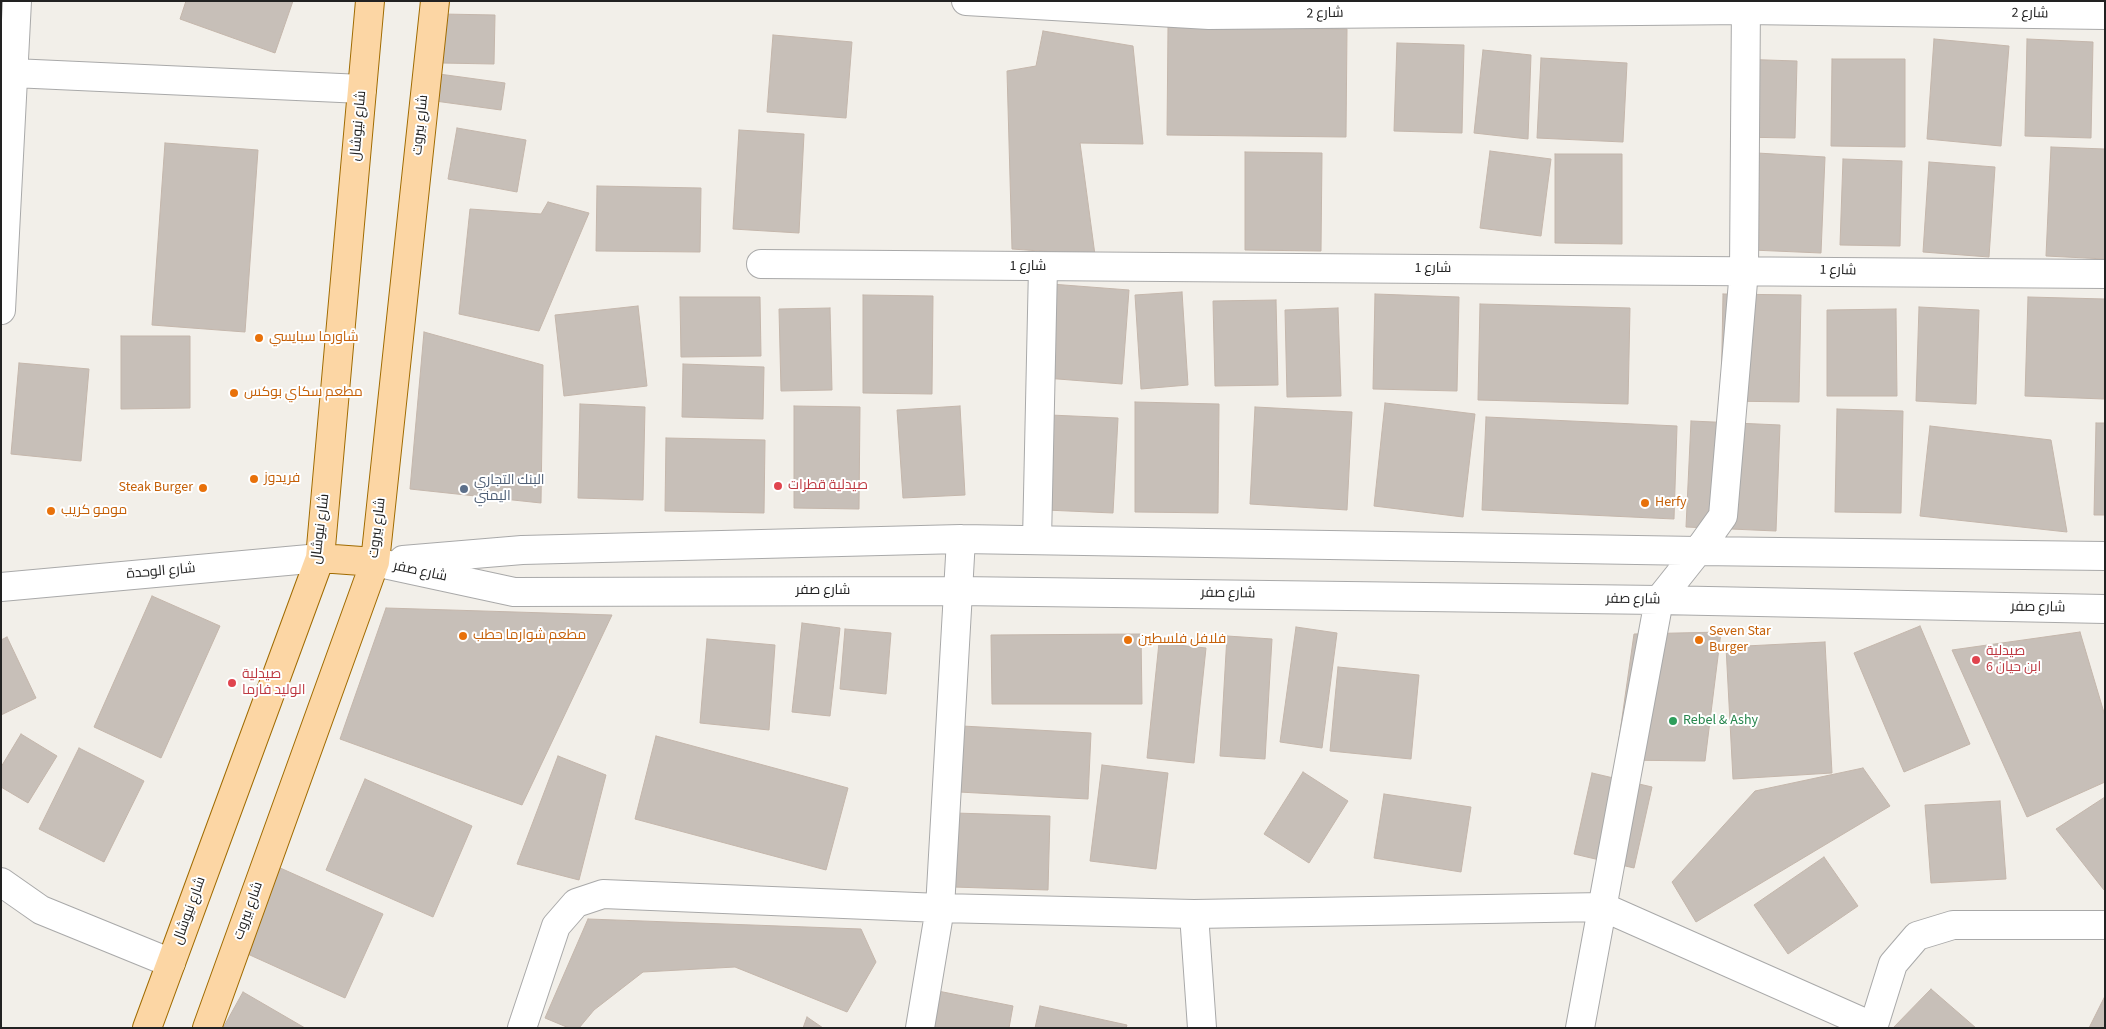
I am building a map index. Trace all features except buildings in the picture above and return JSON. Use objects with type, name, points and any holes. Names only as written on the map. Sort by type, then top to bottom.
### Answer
[{"type":"main road","name":"شارع نيوشال","points":[[147,1028],[320,558],[370,1]]},
{"type":"main road","name":"شارع بيروت","points":[[206,1028],[374,562],[435,1]]},
{"type":"main road","points":[[320,558],[374,562]]},
{"type":"street","points":[[1,310],[17,1]]},
{"type":"street","name":"شارع 2","points":[[966,1],[1209,15],[1746,5],[2105,16]]},
{"type":"street","points":[[1580,1028],[1659,600],[1698,552],[1723,516],[1744,270],[1746,5]]},
{"type":"street","points":[[13,73],[362,89]]},
{"type":"street","name":"شارع 1","points":[[761,264],[2105,274]]},
{"type":"street","points":[[1037,540],[1042,267]]},
{"type":"street","points":[[920,1028],[940,908],[961,539]]},
{"type":"street","name":"شارع صفر","points":[[374,562],[522,550],[961,539],[1698,552],[2105,556]]},
{"type":"street","name":"شارع الوحدة","points":[[1,587],[320,558]]},
{"type":"street","name":"شارع صفر","points":[[374,562],[514,592],[957,591],[1659,600],[2105,609]]},
{"type":"street","points":[[1,882],[41,910],[171,963]]},
{"type":"street","points":[[522,1028],[556,926],[576,903],[603,894],[940,908],[1194,914],[1603,908],[1873,1027],[1893,964],[1918,936],[1953,925],[2105,925]]},
{"type":"street","points":[[1194,914],[1202,1028]]},
{"type":"place","name":"شاورما سبايسي","points":[[259,338]]},
{"type":"place","name":"مطعم سكاي بوكس","points":[[234,393]]},
{"type":"place","name":"فريدوز","points":[[254,479]]},
{"type":"place","name":"صيدلية قطرات","points":[[778,486]]},
{"type":"place","name":"Steak Burger","points":[[203,488]]},
{"type":"place","name":"البنك التجاري اليمني","points":[[464,489]]},
{"type":"place","name":"Herfy","points":[[1645,503]]},
{"type":"place","name":"مومو كريب","points":[[51,511]]},
{"type":"place","name":"مطعم شوارما حطب","points":[[463,636]]},
{"type":"place","name":"فلافل فلسطين","points":[[1128,640]]},
{"type":"place","name":"Seven Star Burger","points":[[1699,640]]},
{"type":"place","name":"صيدلية ابن حيان 6","points":[[1976,660]]},
{"type":"place","name":"صيدلية الوليد فارما","points":[[232,683]]},
{"type":"place","name":"Rebel & Ashy","points":[[1673,721]]}]
